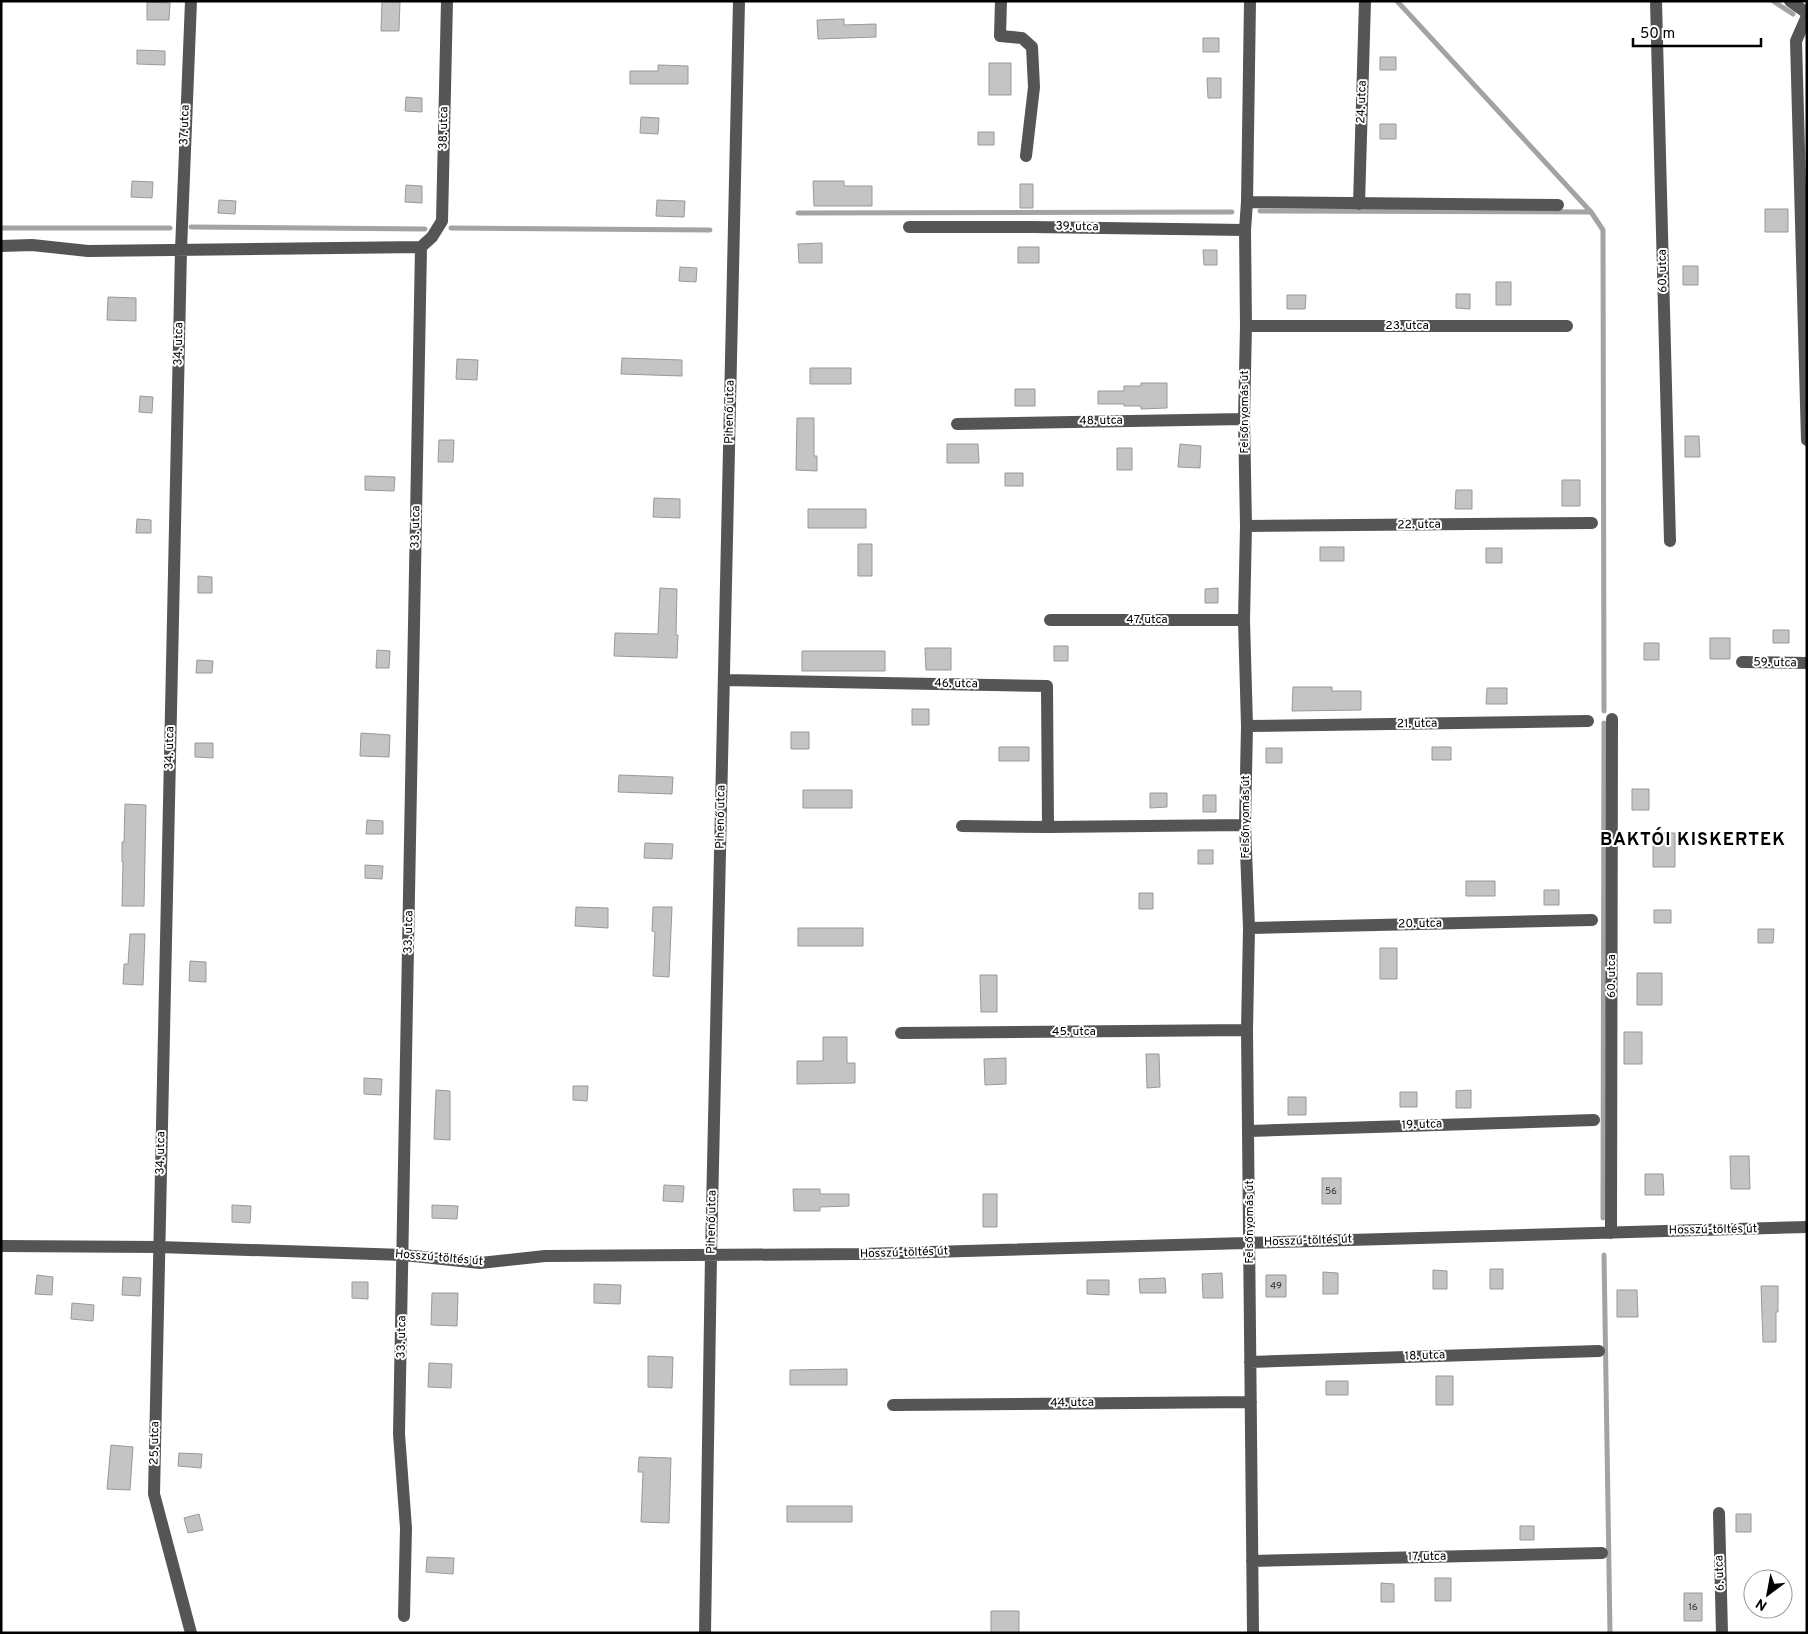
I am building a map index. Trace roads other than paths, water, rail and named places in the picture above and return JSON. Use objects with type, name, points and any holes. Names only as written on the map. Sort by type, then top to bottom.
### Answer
[{"type":"street","name":"37. utca","points":[[181,250],[191,1]]},
{"type":"street","name":"38. utca","points":[[421,247],[432,237],[442,221],[447,1]]},
{"type":"street","name":"Pihenő utca","points":[[705,1633],[711,1255],[739,1]]},
{"type":"street","points":[[1001,1],[1000,36],[1022,38],[1032,48],[1034,87],[1026,156]]},
{"type":"street","name":"Felsőnyomás út","points":[[1250,1],[1245,230],[1246,326],[1244,419],[1246,526],[1244,620],[1247,726],[1245,825],[1249,928],[1247,1030],[1250,1131],[1249,1242],[1253,1633]]},
{"type":"street","name":"24. utca","points":[[1359,204],[1365,1]]},
{"type":"street","name":"60. utca","points":[[1656,1],[1670,541]]},
{"type":"street","points":[[1790,1],[1807,15],[1796,41],[1807,440]]},
{"type":"street","points":[[1247,202],[1558,205]]},
{"type":"street","name":"39. utca","points":[[909,227],[1032,226],[1245,230]]},
{"type":"street","points":[[1,246],[32,245],[88,252],[421,247]]},
{"type":"street","name":"33. utca","points":[[404,1616],[406,1528],[399,1434],[404,1255],[421,247]]},
{"type":"street","name":"34. utca","points":[[159,1247],[181,250]]},
{"type":"street","name":"23. utca","points":[[1246,326],[1567,326]]},
{"type":"street","name":"48. utca","points":[[957,424],[1244,419]]},
{"type":"street","name":"22. utca","points":[[1246,526],[1592,523]]},
{"type":"street","name":"47. utca","points":[[1050,620],[1244,620]]},
{"type":"street","name":"59. utca","points":[[1742,662],[1807,663]]},
{"type":"street","name":"46. utca","points":[[725,680],[1047,686],[1048,828]]},
{"type":"street","name":"60. utca","points":[[1611,1232],[1612,719]]},
{"type":"street","name":"21. utca","points":[[1247,726],[1588,721]]},
{"type":"street","points":[[962,826],[1048,828],[1245,825]]},
{"type":"street","name":"20. utca","points":[[1249,928],[1592,920]]},
{"type":"street","name":"45. utca","points":[[901,1033],[1247,1030]]},
{"type":"street","name":"19. utca","points":[[1250,1131],[1594,1120]]},
{"type":"street","name":"Hosszú-töltés út","points":[[1,1246],[159,1247],[404,1255],[480,1263],[545,1256],[862,1254],[1807,1227]]},
{"type":"street","name":"25. utca","points":[[159,1247],[154,1494],[191,1633]]},
{"type":"street","name":"18. utca","points":[[1250,1362],[1599,1352]]},
{"type":"street","name":"44. utca","points":[[893,1405],[1251,1402]]},
{"type":"street","name":"6. utca","points":[[1719,1513],[1722,1633]]},
{"type":"street","name":"17. utca","points":[[1252,1561],[1602,1553]]},
{"type":"waterway","points":[[1397,1],[1591,212],[1603,230],[1604,711]]},
{"type":"waterway","points":[[1773,1],[1793,14]]},
{"type":"waterway","points":[[1260,211],[1591,212]]},
{"type":"waterway","points":[[798,213],[1232,212]]},
{"type":"waterway","points":[[191,227],[425,229]]},
{"type":"waterway","points":[[1,228],[170,228]]},
{"type":"waterway","points":[[451,228],[710,230]]},
{"type":"waterway","points":[[1603,1218],[1604,723]]},
{"type":"waterway","points":[[1604,1255],[1610,1633]]},
{"type":"district","name":"BAKTÓI KISKERTEK","points":[[1693,840]]}]
